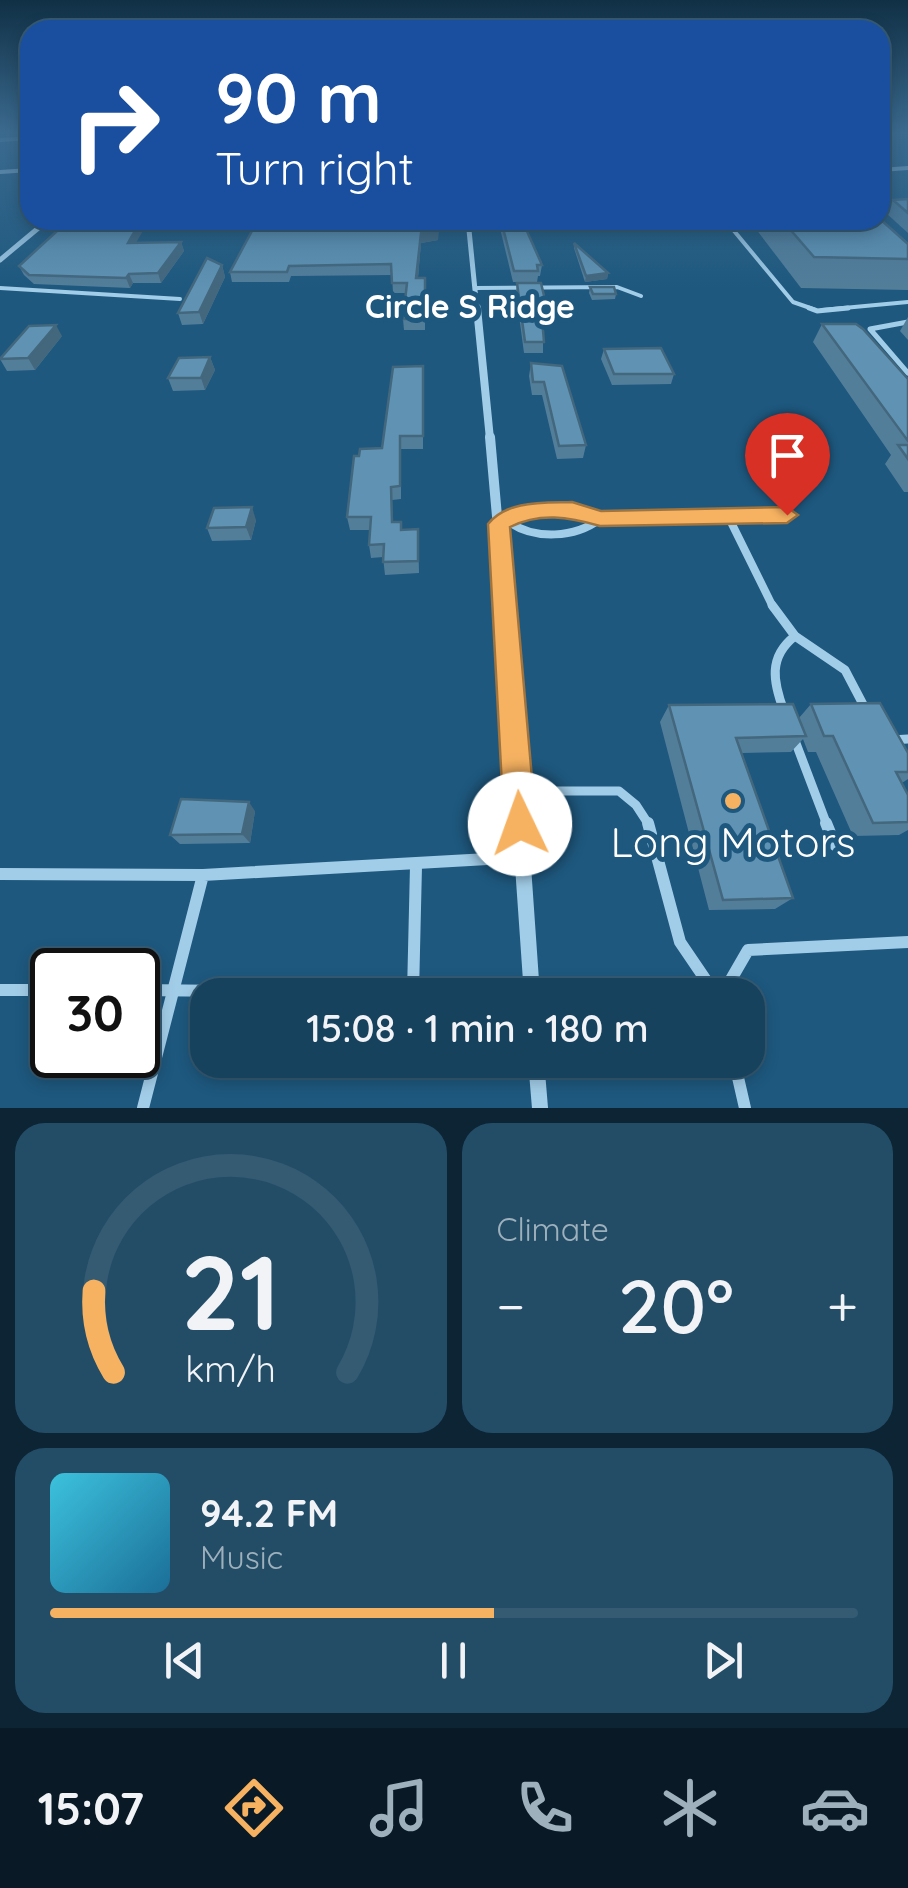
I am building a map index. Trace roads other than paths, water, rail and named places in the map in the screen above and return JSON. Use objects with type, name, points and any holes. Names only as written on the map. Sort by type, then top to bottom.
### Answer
[{"type":"street","points":[[0,260],[36,230]]},
{"type":"street","points":[[469,230],[504,523],[531,978]]},
{"type":"street","points":[[538,1078],[540,1108]]},
{"type":"lane","points":[[732,230],[793,302],[817,311],[908,302]]},
{"type":"lane","points":[[475,288],[616,287],[641,296]]},
{"type":"lane","points":[[0,288],[180,299]]},
{"type":"lane","points":[[908,322],[870,329],[908,373]]},
{"type":"lane","points":[[504,523],[525,511],[572,510],[600,519],[787,515]]},
{"type":"lane","points":[[728,516],[776,610],[794,636],[844,670],[872,723]]},
{"type":"lane","points":[[504,523],[527,532],[576,532],[588,529],[600,519]]},
{"type":"lane","points":[[794,636],[776,656],[772,682],[835,845]]},
{"type":"lane","points":[[891,757],[882,740],[908,740]]},
{"type":"lane","points":[[518,791],[620,792],[633,800],[654,834],[680,942],[706,978]]},
{"type":"lane","points":[[0,874],[202,875],[416,866],[522,857]]},
{"type":"lane","points":[[160,990],[413,992],[416,866]]},
{"type":"lane","points":[[143,1108],[202,875]]},
{"type":"lane","points":[[730,978],[748,950],[908,942]]},
{"type":"lane","points":[[0,990],[30,990]]},
{"type":"lane","points":[[738,1078],[746,1108]]},
{"type":"place","name":"Long Motors","points":[[733,801]]},
{"type":"district","name":"Circle S Ridge","points":[[470,307]]}]
